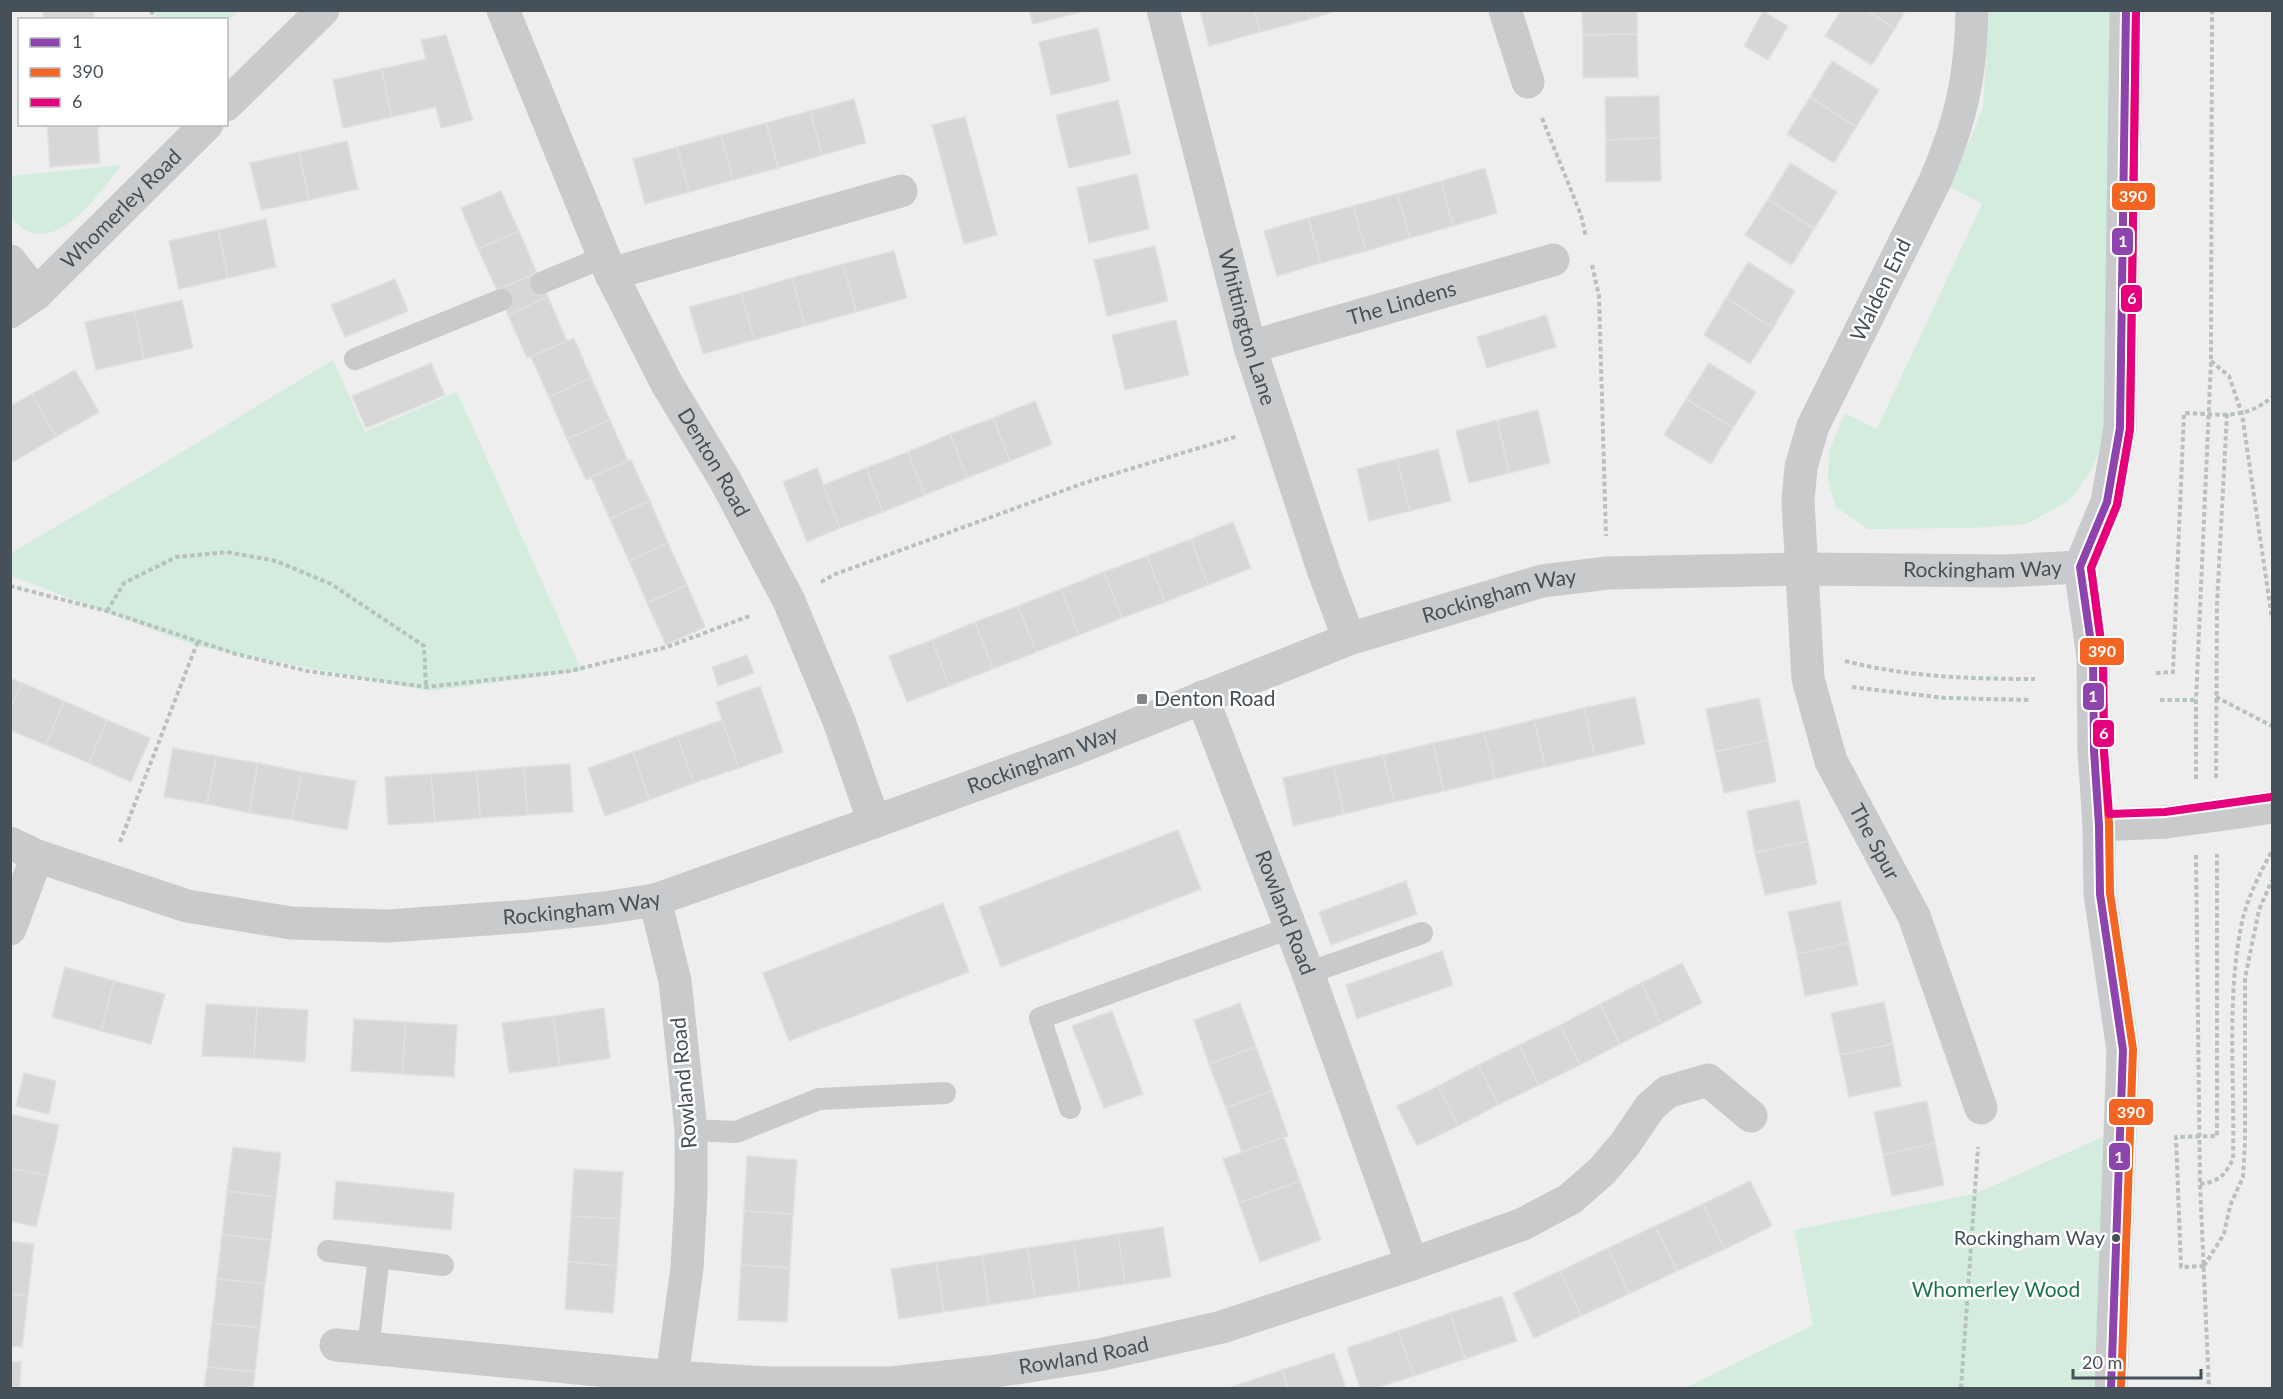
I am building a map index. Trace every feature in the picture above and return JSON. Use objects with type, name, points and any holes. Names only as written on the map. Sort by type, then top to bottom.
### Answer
[{"type":"street","points":[[228,103],[323,10]]},
{"type":"street","name":"Denton Road","points":[[503,10],[608,265],[667,384],[726,480],[789,601],[839,721],[874,822]]},
{"type":"street","name":"Whittington Lane","points":[[1163,10],[1250,347],[1324,572],[1349,639]]},
{"type":"street","points":[[1504,10],[1528,82]]},
{"type":"street","name":"Walden End","points":[[1802,569],[1798,501],[1801,467],[1810,436],[1949,148],[1963,106],[1969,71],[1971,10]]},
{"type":"street","points":[[2111,1389],[2123,1050],[2100,894],[2093,657],[2080,567],[2107,502],[2120,428],[2126,10]]},
{"type":"street","name":"Whomerley Road","points":[[10,261],[23,303],[205,126]]},
{"type":"street","points":[[608,265],[901,191]]},
{"type":"street","name":"The Lindens","points":[[1250,347],[1553,260]]},
{"type":"street","name":"Rockingham Way","points":[[24,850],[105,880],[187,906],[302,923],[388,926],[529,916],[655,900],[1077,748],[1349,639],[1542,581],[1608,573],[1802,569],[2004,571],[2080,567]]},
{"type":"street","name":"The Spur","points":[[1802,569],[1807,665],[1831,761],[1914,916],[1981,1108]]},
{"type":"street","name":"Rowland Road","points":[[1202,698],[1308,974],[1412,1264]]},
{"type":"street","points":[[2099,825],[2166,822],[2272,807]]},
{"type":"street","points":[[10,929],[24,850]]},
{"type":"street","name":"Rowland Road","points":[[655,900],[675,981],[691,1130],[691,1193],[687,1268],[672,1377]]},
{"type":"street","name":"Rowland Road","points":[[336,1345],[672,1377],[769,1383],[891,1383],[990,1372],[1099,1355],[1222,1327],[1412,1264],[1523,1224],[1570,1199],[1602,1171],[1625,1144],[1650,1107],[1667,1092],[1708,1080],[1751,1116]]},
{"type":"lane","points":[[541,283],[608,265]]},
{"type":"lane","points":[[355,359],[501,300]]},
{"type":"lane","points":[[1070,1108],[1040,1018],[1290,928]]},
{"type":"lane","points":[[1308,974],[1422,933]]},
{"type":"lane","points":[[691,1130],[736,1132],[819,1099],[945,1093]]},
{"type":"lane","points":[[328,1251],[443,1264]]},
{"type":"lane","points":[[368,1348],[379,1257]]},
{"type":"path","points":[[2208,414],[2211,361],[2212,10]]},
{"type":"path","points":[[1528,82],[1581,215],[1587,242]]},
{"type":"path","points":[[1591,263],[1599,296],[1608,573]]},
{"type":"path","points":[[2211,361],[2229,376],[2242,414],[2272,619]]},
{"type":"path","points":[[2156,673],[2173,672],[2184,413],[2242,414],[2261,406],[2272,397]]},
{"type":"path","points":[[2216,782],[2217,604],[2227,414]]},
{"type":"path","points":[[10,586],[107,611],[236,654],[306,671],[426,687],[570,671],[667,647],[789,601],[834,575],[1084,483],[1275,425]]},
{"type":"path","points":[[107,611],[124,584],[176,558],[227,552],[276,561],[331,584],[424,646],[426,687]]},
{"type":"path","points":[[105,880],[198,641]]},
{"type":"path","points":[[1807,665],[1878,669],[1971,679],[2035,679]]},
{"type":"path","points":[[1807,665],[1861,689],[1945,698],[2030,700]]},
{"type":"path","points":[[2216,697],[2272,726]]},
{"type":"path","points":[[2160,700],[2196,700]]},
{"type":"path","points":[[2200,1184],[2214,1183],[2225,1174],[2233,1159],[2235,965],[2242,920],[2255,883],[2272,851]]},
{"type":"path","points":[[2204,1266],[2181,1268],[2176,1137],[2217,1136],[2217,853]]},
{"type":"path","points":[[2209,1389],[2204,1266],[2224,1234],[2230,1206],[2243,1177],[2245,978],[2259,910],[2272,880]]},
{"type":"path","points":[[1961,1389],[1981,1108]]},
{"type":"green space","points":[[156,10],[239,11],[228,20],[228,18],[157,18]]},
{"type":"green space","points":[[1989,11],[2109,11],[2107,422],[2093,468],[2070,500],[2027,524],[1972,528],[1868,529],[1836,507],[1828,481],[1829,451],[1845,413],[1877,429],[1982,204],[1950,187],[1983,107]]},
{"type":"green space","points":[[122,165],[82,212],[57,230],[44,234],[30,232],[18,225],[12,217],[9,200],[11,176]]},
{"type":"green space","points":[[333,360],[365,432],[457,392],[582,671],[429,691],[196,646],[11,576],[11,553]]},
{"type":"green space","name":"Whomerley Wood","points":[[2107,1135],[2094,1388],[1685,1388],[1813,1325],[1794,1230],[1974,1194]]},
{"type":"building","points":[[43,10],[93,10],[94,18],[44,18]]},
{"type":"building","points":[[1029,10],[1089,10],[1033,24]]},
{"type":"building","points":[[1200,10],[1254,10],[1260,32],[1209,46]]},
{"type":"building","points":[[1254,10],[1308,10],[1310,19],[1260,32]]},
{"type":"building","points":[[1308,10],[1339,10],[1310,19]]},
{"type":"building","points":[[1582,10],[1637,10],[1637,34],[1583,35]]},
{"type":"building","points":[[1841,10],[1866,10],[1895,28],[1872,65],[1825,36]]},
{"type":"building","points":[[1866,10],[1906,10],[1895,28]]},
{"type":"building","points":[[1763,11],[1788,26],[1768,60],[1744,46]]},
{"type":"building","points":[[1098,28],[1110,81],[1051,95],[1039,42]]},
{"type":"building","points":[[1637,34],[1638,77],[1583,78],[1583,35]]},
{"type":"building","points":[[446,35],[473,120],[441,128],[436,107],[392,117],[381,69],[426,59],[421,40]]},
{"type":"building","points":[[1832,61],[1879,90],[1856,127],[1810,97]]},
{"type":"building","points":[[381,69],[392,117],[343,128],[333,80]]},
{"type":"building","points":[[1659,96],[1660,138],[1606,140],[1605,97]]},
{"type":"building","points":[[1810,97],[1856,127],[1834,163],[1787,134]]},
{"type":"building","points":[[854,99],[866,143],[822,155],[810,111]]},
{"type":"building","points":[[1118,100],[1131,154],[1069,168],[1056,115]]},
{"type":"building","points":[[810,111],[822,155],[778,168],[766,123]]},
{"type":"building","points":[[965,117],[997,235],[964,244],[932,125]]},
{"type":"building","points":[[766,123],[778,168],[733,180],[721,135]]},
{"type":"building","points":[[47,126],[97,126],[100,163],[50,167]]},
{"type":"building","points":[[721,135],[733,180],[689,192],[677,147]]},
{"type":"building","points":[[1660,138],[1661,181],[1606,182],[1606,140]]},
{"type":"building","points":[[347,141],[358,189],[309,200],[299,152]]},
{"type":"building","points":[[677,147],[689,192],[645,204],[633,159]]},
{"type":"building","points":[[299,152],[309,200],[261,210],[250,163]]},
{"type":"building","points":[[1790,163],[1837,192],[1814,229],[1768,199]]},
{"type":"building","points":[[1485,168],[1497,213],[1453,226],[1441,181]]},
{"type":"building","points":[[1137,174],[1149,229],[1089,243],[1077,188]]},
{"type":"building","points":[[1441,181],[1453,226],[1410,238],[1397,194]]},
{"type":"building","points":[[501,191],[519,231],[478,249],[461,208]]},
{"type":"building","points":[[1397,194],[1410,238],[1366,251],[1353,206]]},
{"type":"building","points":[[1768,199],[1814,229],[1792,265],[1745,235]]},
{"type":"building","points":[[1353,206],[1366,251],[1321,263],[1308,218]]},
{"type":"building","points":[[1308,218],[1321,263],[1277,276],[1264,231]]},
{"type":"building","points":[[266,219],[276,267],[228,278],[218,230]]},
{"type":"building","points":[[218,230],[228,278],[179,289],[169,241]]},
{"type":"building","points":[[519,231],[537,273],[497,290],[478,249]]},
{"type":"building","points":[[1155,246],[1168,301],[1107,316],[1094,260]]},
{"type":"building","points":[[894,251],[907,298],[856,312],[843,264]]},
{"type":"building","points":[[1748,262],[1795,291],[1773,328],[1726,298]]},
{"type":"building","points":[[843,264],[856,312],[805,326],[792,278]]},
{"type":"building","points":[[537,273],[548,297],[508,315],[497,290]]},
{"type":"building","points":[[792,278],[805,326],[754,340],[741,293]]},
{"type":"building","points":[[395,279],[408,311],[345,337],[331,305]]},
{"type":"building","points":[[741,293],[754,340],[703,354],[689,307]]},
{"type":"building","points":[[548,297],[567,341],[527,358],[508,315]]},
{"type":"building","points":[[1726,298],[1773,328],[1750,364],[1704,335]]},
{"type":"building","points":[[182,300],[193,348],[144,359],[134,311]]},
{"type":"building","points":[[134,311],[144,359],[96,370],[85,322]]},
{"type":"building","points":[[1546,315],[1556,347],[1487,368],[1477,337]]},
{"type":"building","points":[[1176,320],[1189,375],[1125,390],[1112,335]]},
{"type":"building","points":[[574,338],[591,378],[549,397],[531,357]]},
{"type":"building","points":[[431,363],[445,395],[366,428],[352,396]]},
{"type":"building","points":[[1709,363],[1756,392],[1733,428],[1686,399]]},
{"type":"building","points":[[75,370],[99,412],[56,437],[32,394]]},
{"type":"building","points":[[591,378],[610,420],[567,439],[549,397]]},
{"type":"building","points":[[32,394],[56,437],[13,462],[10,457],[10,406]]},
{"type":"building","points":[[1686,399],[1733,428],[1711,464],[1664,435]]},
{"type":"building","points":[[1035,401],[1052,444],[1010,461],[993,418]]},
{"type":"building","points":[[1538,410],[1550,463],[1509,473],[1497,420]]},
{"type":"building","points":[[993,418],[1010,461],[967,478],[950,434]]},
{"type":"building","points":[[610,420],[628,461],[586,480],[567,439]]},
{"type":"building","points":[[1497,420],[1509,473],[1469,483],[1456,431]]},
{"type":"building","points":[[950,434],[967,478],[925,495],[908,452]]},
{"type":"building","points":[[1438,449],[1451,501],[1410,511],[1397,459]]},
{"type":"building","points":[[908,452],[925,495],[883,512],[866,468]]},
{"type":"building","points":[[1397,459],[1410,511],[1369,521],[1357,469]]},
{"type":"building","points":[[631,460],[650,501],[610,519],[591,477]]},
{"type":"building","points":[[817,468],[840,528],[807,542],[783,482]]},
{"type":"building","points":[[866,468],[883,512],[840,528],[823,485]]},
{"type":"building","points":[[650,501],[668,543],[629,561],[610,519]]},
{"type":"building","points":[[1233,522],[1251,568],[1208,585],[1191,539]]},
{"type":"building","points":[[1191,539],[1208,585],[1165,602],[1147,556]]},
{"type":"building","points":[[668,543],[687,585],[647,603],[629,561]]},
{"type":"building","points":[[1147,556],[1165,602],[1122,618],[1104,572]]},
{"type":"building","points":[[1104,572],[1122,618],[1079,635],[1061,589]]},
{"type":"building","points":[[687,585],[705,627],[666,645],[647,603]]},
{"type":"building","points":[[1061,589],[1079,635],[1036,652],[1018,606]]},
{"type":"building","points":[[1018,606],[1036,652],[993,669],[975,622]]},
{"type":"building","points":[[975,622],[993,669],[949,686],[932,640]]},
{"type":"building","points":[[932,640],[949,686],[907,702],[889,656]]},
{"type":"building","points":[[747,655],[754,673],[718,686],[712,667]]},
{"type":"building","points":[[10,678],[22,683],[10,710]]},
{"type":"building","points":[[22,683],[64,701],[46,745],[10,730],[10,710]]},
{"type":"building","points":[[760,686],[783,752],[739,768],[716,702]]},
{"type":"building","points":[[1635,697],[1645,744],[1595,756],[1584,708]]},
{"type":"building","points":[[1759,698],[1768,740],[1715,752],[1706,709]]},
{"type":"building","points":[[64,701],[107,720],[89,763],[46,745]]},
{"type":"building","points":[[1584,708],[1595,756],[1545,767],[1534,720]]},
{"type":"building","points":[[107,720],[150,738],[131,782],[89,763]]},
{"type":"building","points":[[722,720],[739,768],[694,783],[677,736]]},
{"type":"building","points":[[1534,720],[1545,767],[1495,779],[1484,732]]},
{"type":"building","points":[[1484,732],[1495,779],[1444,791],[1433,743]]},
{"type":"building","points":[[677,736],[694,783],[649,800],[633,752]]},
{"type":"building","points":[[1768,740],[1776,782],[1724,793],[1715,752]]},
{"type":"building","points":[[1433,743],[1444,791],[1394,802],[1383,755]]},
{"type":"building","points":[[173,748],[216,756],[207,804],[164,797]]},
{"type":"building","points":[[633,752],[649,800],[605,816],[588,768]]},
{"type":"building","points":[[1383,755],[1394,802],[1344,814],[1333,766]]},
{"type":"building","points":[[216,756],[258,763],[249,813],[207,804]]},
{"type":"building","points":[[258,763],[302,772],[292,820],[249,813]]},
{"type":"building","points":[[570,764],[573,812],[527,815],[524,767]]},
{"type":"building","points":[[1333,766],[1344,814],[1293,826],[1283,778]]},
{"type":"building","points":[[524,767],[527,815],[480,818],[477,771]]},
{"type":"building","points":[[477,771],[480,818],[435,822],[431,774]]},
{"type":"building","points":[[302,772],[356,781],[347,830],[292,820]]},
{"type":"building","points":[[431,774],[435,822],[388,825],[385,777]]},
{"type":"building","points":[[1799,800],[1808,841],[1755,853],[1747,811]]},
{"type":"building","points":[[1178,830],[1201,889],[1001,967],[979,907]]},
{"type":"building","points":[[1808,841],[1817,884],[1765,895],[1755,853]]},
{"type":"building","points":[[1406,881],[1417,914],[1331,945],[1319,912]]},
{"type":"building","points":[[1840,901],[1849,943],[1797,954],[1788,912]]},
{"type":"building","points":[[943,903],[969,972],[789,1041],[763,973]]},
{"type":"building","points":[[1849,943],[1858,985],[1805,996],[1797,954]]},
{"type":"building","points":[[1442,951],[1453,985],[1357,1019],[1346,985]]},
{"type":"building","points":[[1682,963],[1702,1003],[1661,1024],[1641,983]]},
{"type":"building","points":[[65,967],[114,981],[101,1031],[52,1017]]},
{"type":"building","points":[[114,981],[165,994],[151,1044],[101,1031]]},
{"type":"building","points":[[1641,983],[1661,1024],[1620,1044],[1600,1004]]},
{"type":"building","points":[[1884,1002],[1893,1044],[1840,1055],[1831,1013]]},
{"type":"building","points":[[1240,1003],[1256,1047],[1209,1064],[1194,1020]]},
{"type":"building","points":[[206,1004],[257,1007],[254,1058],[202,1056]]},
{"type":"building","points":[[1600,1004],[1620,1044],[1580,1065],[1560,1025]]},
{"type":"building","points":[[257,1007],[308,1010],[305,1062],[254,1058]]},
{"type":"building","points":[[604,1008],[610,1058],[560,1066],[553,1016]]},
{"type":"building","points":[[1112,1011],[1143,1094],[1104,1108],[1072,1026]]},
{"type":"building","points":[[553,1016],[560,1066],[509,1073],[502,1023]]},
{"type":"building","points":[[354,1019],[406,1022],[402,1074],[351,1071]]},
{"type":"building","points":[[406,1022],[457,1025],[454,1077],[402,1074]]},
{"type":"building","points":[[1560,1025],[1580,1065],[1539,1085],[1519,1045]]},
{"type":"building","points":[[1893,1044],[1901,1086],[1849,1097],[1840,1055]]},
{"type":"building","points":[[1519,1045],[1539,1085],[1498,1105],[1478,1065]]},
{"type":"building","points":[[1256,1047],[1272,1091],[1226,1108],[1209,1064]]},
{"type":"building","points":[[1478,1065],[1498,1105],[1458,1126],[1438,1086]]},
{"type":"building","points":[[24,1073],[56,1081],[49,1114],[16,1106]]},
{"type":"building","points":[[1438,1086],[1458,1126],[1417,1146],[1397,1106]]},
{"type":"building","points":[[1272,1091],[1288,1136],[1242,1153],[1226,1108]]},
{"type":"building","points":[[1927,1101],[1935,1143],[1883,1155],[1874,1112]]},
{"type":"building","points":[[10,1114],[59,1125],[48,1176],[10,1168]]},
{"type":"building","points":[[1284,1137],[1300,1181],[1239,1203],[1223,1159]]},
{"type":"building","points":[[1935,1143],[1944,1185],[1892,1196],[1883,1155]]},
{"type":"building","points":[[233,1147],[281,1153],[276,1197],[227,1191]]},
{"type":"building","points":[[747,1156],[797,1160],[793,1214],[744,1211]]},
{"type":"building","points":[[10,1168],[48,1176],[36,1227],[10,1221]]},
{"type":"building","points":[[574,1169],[623,1172],[620,1219],[571,1216]]},
{"type":"building","points":[[336,1181],[454,1193],[451,1230],[333,1219]]},
{"type":"building","points":[[1300,1181],[1321,1240],[1260,1262],[1239,1203]]},
{"type":"building","points":[[1750,1181],[1772,1226],[1725,1249],[1703,1204]]},
{"type":"building","points":[[227,1191],[276,1197],[271,1240],[222,1235]]},
{"type":"building","points":[[1703,1204],[1725,1249],[1677,1271],[1655,1226]]},
{"type":"building","points":[[744,1211],[793,1214],[790,1268],[741,1265]]},
{"type":"building","points":[[571,1216],[620,1219],[617,1266],[568,1262]]},
{"type":"building","points":[[1655,1226],[1677,1271],[1629,1294],[1608,1248]]},
{"type":"building","points":[[1163,1227],[1171,1277],[1125,1284],[1118,1234]]},
{"type":"building","points":[[1118,1234],[1125,1284],[1080,1291],[1073,1241]]},
{"type":"building","points":[[222,1235],[271,1240],[265,1284],[217,1279]]},
{"type":"building","points":[[10,1241],[34,1244],[28,1296],[10,1294]]},
{"type":"building","points":[[1073,1241],[1080,1291],[1035,1298],[1027,1248]]},
{"type":"building","points":[[1027,1248],[1035,1298],[989,1305],[982,1255]]},
{"type":"building","points":[[1608,1248],[1629,1294],[1581,1316],[1560,1271]]},
{"type":"building","points":[[982,1255],[989,1305],[944,1312],[936,1262]]},
{"type":"building","points":[[568,1262],[617,1266],[613,1313],[565,1309]]},
{"type":"building","points":[[936,1262],[944,1312],[899,1319],[891,1269]]},
{"type":"building","points":[[741,1265],[790,1268],[787,1322],[738,1320]]},
{"type":"building","points":[[1560,1271],[1581,1316],[1534,1338],[1513,1293]]},
{"type":"building","points":[[217,1279],[265,1284],[260,1328],[212,1323]]},
{"type":"building","points":[[10,1294],[28,1296],[22,1347],[10,1346]]},
{"type":"building","points":[[1502,1296],[1517,1341],[1465,1359],[1450,1313]]},
{"type":"building","points":[[1450,1313],[1465,1359],[1414,1376],[1398,1331]]},
{"type":"building","points":[[212,1323],[260,1328],[255,1372],[207,1367]]},
{"type":"building","points":[[1398,1331],[1414,1376],[1376,1388],[1360,1388],[1347,1348]]},
{"type":"building","points":[[1334,1353],[1346,1388],[1288,1388],[1282,1370]]},
{"type":"building","points":[[10,1362],[21,1362],[20,1388],[10,1388]]},
{"type":"building","points":[[207,1367],[255,1372],[253,1388],[204,1388]]},
{"type":"building","points":[[1282,1370],[1288,1388],[1231,1388],[1231,1387]]},
{"type":"transit line","name":"1","points":[[2111,1388],[2123,1050],[2100,894],[2093,657],[2080,567],[2107,502],[2120,428],[2126,10]]},
{"type":"transit line","name":"390","points":[[2121,1388],[2133,1049],[2110,893],[2103,657],[2091,568],[2117,505],[2130,429],[2136,10]]},
{"type":"transit line","name":"6","points":[[2136,10],[2130,429],[2117,505],[2091,568],[2103,657],[2104,751],[2109,814],[2165,812],[2271,797]]},
{"type":"place","name":"Denton Road","points":[[1142,699]]},
{"type":"place","name":"Rockingham Way","points":[[2116,1238]]}]
